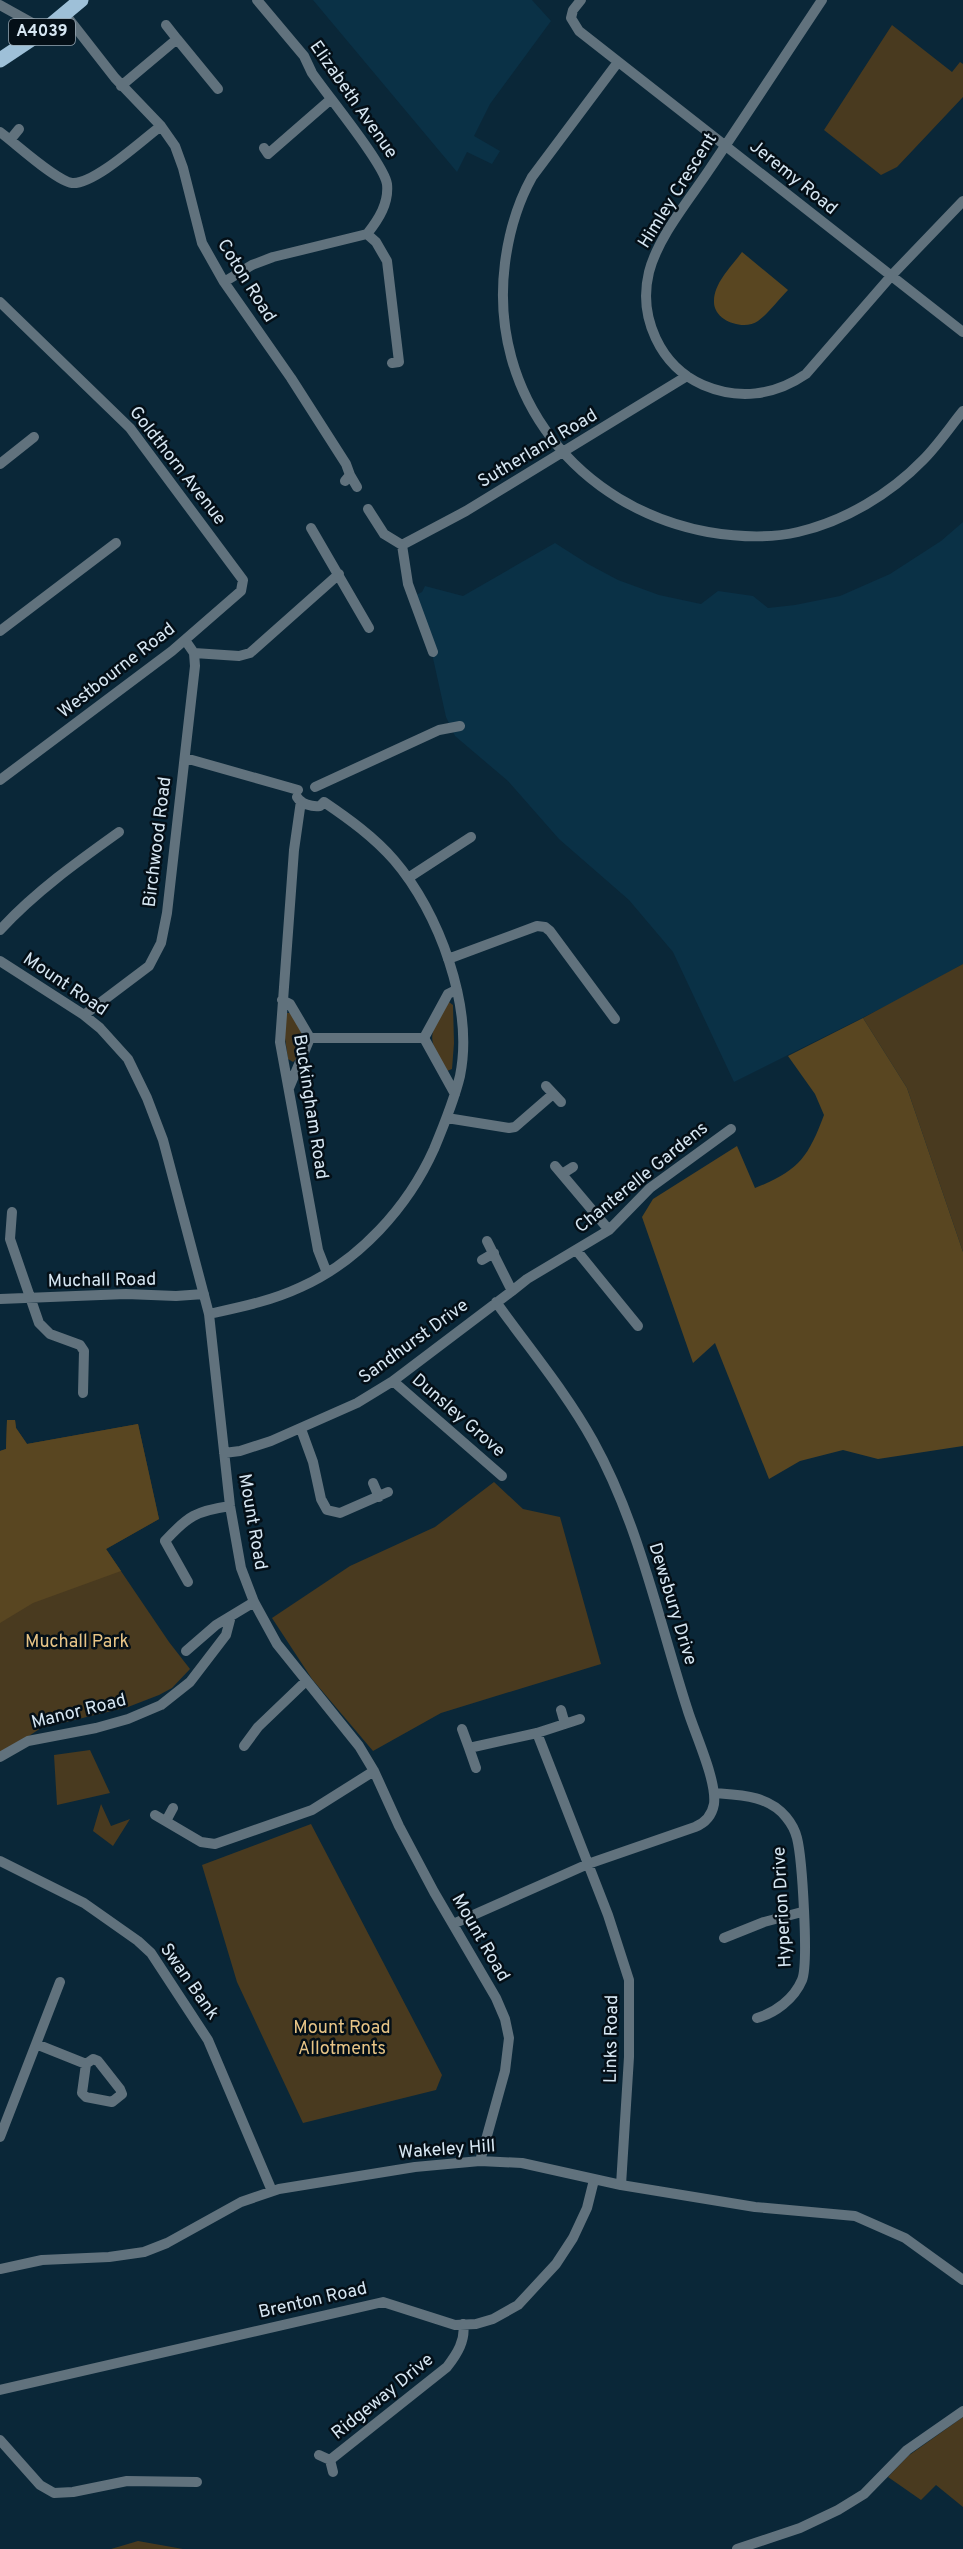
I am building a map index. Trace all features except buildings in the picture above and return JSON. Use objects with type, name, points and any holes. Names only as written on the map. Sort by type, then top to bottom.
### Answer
[{"type":"main road","name":"A4039","points":[[0,60],[45,30],[81,0]]},
{"type":"street","name":"Elizabeth Avenue","points":[[257,0],[304,56],[330,100],[385,176],[386,202],[380,216],[367,234]]},
{"type":"street","name":"Jeremy Road","points":[[580,0],[572,14],[575,27],[726,145],[813,217],[892,275],[963,332]]},
{"type":"street","name":"Himley Crescent","points":[[822,0],[660,245],[648,281],[648,311],[652,333],[667,357],[687,376],[717,391],[756,394],[789,386],[806,374],[892,275],[963,201]]},
{"type":"street","points":[[0,5],[45,30]]},
{"type":"street","name":"Coton Road","points":[[65,14],[121,86],[161,126],[179,155],[202,243],[224,282],[291,378],[346,464],[348,478],[357,487]]},
{"type":"street","points":[[166,26],[205,83],[218,89]]},
{"type":"street","points":[[121,86],[177,39]]},
{"type":"street","points":[[618,62],[536,171],[522,195],[507,248],[502,287],[506,338],[512,362],[535,414],[563,452],[591,479],[612,494],[662,520],[725,535],[762,537],[799,532],[819,525],[841,517],[885,493],[924,459],[963,411]]},
{"type":"street","points":[[268,154],[330,100]]},
{"type":"street","points":[[0,132],[59,177],[72,183],[94,176],[161,126]]},
{"type":"street","points":[[10,140],[19,129]]},
{"type":"street","points":[[224,282],[252,265],[273,257],[367,234],[376,242],[387,261],[399,362]]},
{"type":"street","name":"Goldthorn Avenue","points":[[0,302],[130,428],[243,580]]},
{"type":"street","name":"Sutherland Road","points":[[402,545],[563,452],[687,376]]},
{"type":"street","points":[[0,464],[34,437]]},
{"type":"street","points":[[368,509],[384,534],[402,545],[408,584],[433,652]]},
{"type":"street","points":[[311,528],[369,628]]},
{"type":"street","points":[[0,631],[116,543]]},
{"type":"street","points":[[185,640],[194,653],[239,656],[250,653],[339,574]]},
{"type":"street","name":"Westbourne Road","points":[[0,780],[185,640],[241,591],[243,580]]},
{"type":"street","name":"Birchwood Road","points":[[84,1015],[149,966],[161,943],[185,758],[195,666],[194,653]]},
{"type":"street","points":[[315,787],[439,730],[459,726]]},
{"type":"street","points":[[185,758],[300,796],[315,807],[324,802]]},
{"type":"street","points":[[209,1314],[265,1301],[302,1287],[352,1255],[404,1202],[428,1163],[447,1118],[460,1074],[463,1042],[456,990],[448,959],[429,912],[393,859],[359,826],[324,802],[323,794],[315,787],[308,784],[300,796]]},
{"type":"street","name":"Buckingham Road","points":[[300,796],[280,1042],[317,1242],[327,1273]]},
{"type":"street","points":[[0,930],[18,910],[57,877],[119,832]]},
{"type":"street","points":[[408,878],[471,837]]},
{"type":"street","points":[[448,959],[537,926],[545,927],[615,1019]]},
{"type":"street","name":"Mount Road","points":[[0,962],[84,1015],[119,1047],[147,1098],[163,1140],[209,1314],[230,1506],[241,1568],[254,1602],[277,1644],[358,1746],[374,1771],[399,1827],[496,1998],[505,2019],[509,2038],[506,2071],[480,2161]]},
{"type":"street","points":[[424,1038],[448,994],[456,990]]},
{"type":"street","points":[[282,1000],[290,1004],[310,1038]]},
{"type":"street","points":[[310,1038],[424,1038]]},
{"type":"street","points":[[289,1088],[310,1038]]},
{"type":"street","points":[[424,1038],[455,1094]]},
{"type":"street","points":[[447,1118],[509,1128],[515,1127],[550,1090],[561,1102]]},
{"type":"street","name":"Chanterelle Gardens","points":[[512,1291],[527,1279],[578,1251],[609,1230],[650,1188],[731,1129]]},
{"type":"street","points":[[573,1167],[558,1170],[609,1230]]},
{"type":"street","points":[[12,1212],[10,1239],[39,1323],[50,1334],[80,1345],[84,1351],[83,1393]]},
{"type":"street","points":[[488,1241],[512,1291]]},
{"type":"street","points":[[578,1251],[638,1326]]},
{"type":"street","points":[[482,1260],[494,1252]]},
{"type":"street","name":"Sandhurst Drive","points":[[224,1453],[256,1446],[301,1429],[357,1403],[393,1381],[512,1291]]},
{"type":"street","name":"Muchall Road","points":[[0,1299],[126,1294],[183,1296],[204,1294]]},
{"type":"street","name":"Dewsbury Drive","points":[[496,1302],[580,1419],[604,1465],[639,1550],[714,1793]]},
{"type":"street","name":"Dunsley Grove","points":[[393,1381],[502,1476]]},
{"type":"street","points":[[301,1429],[313,1462],[321,1499],[327,1510],[340,1513],[383,1495],[373,1484]]},
{"type":"street","points":[[188,1582],[165,1541],[179,1526],[202,1510],[230,1506]]},
{"type":"street","points":[[186,1651],[204,1635],[254,1602]]},
{"type":"street","name":"Manor Road","points":[[0,1757],[28,1741],[104,1726],[160,1705],[190,1682],[226,1635],[231,1616]]},
{"type":"street","points":[[204,1635],[216,1648]]},
{"type":"street","points":[[244,1746],[258,1727],[306,1681]]},
{"type":"street","points":[[561,1710],[565,1724]]},
{"type":"street","points":[[469,1748],[537,1733],[580,1719]]},
{"type":"street","points":[[462,1729],[476,1768]]},
{"type":"street","name":"Links Road","points":[[537,1733],[588,1864],[629,1980],[629,2069],[621,2185]]},
{"type":"street","points":[[155,1815],[201,1842],[215,1844],[312,1810],[374,1771]]},
{"type":"street","points":[[453,1924],[588,1864],[703,1824],[712,1812],[714,1793]]},
{"type":"street","name":"Hyperion Drive","points":[[714,1793],[755,1797],[766,1801],[787,1818],[797,1839],[806,1955],[802,1981],[786,2002],[771,2014],[757,2018]]},
{"type":"street","points":[[166,1821],[173,1808]]},
{"type":"street","name":"Swan Bank","points":[[0,1861],[84,1903],[138,1941],[151,1953],[208,2040],[272,2191]]},
{"type":"street","points":[[724,1938],[764,1922],[802,1912]]},
{"type":"street","points":[[0,2137],[60,1982]]},
{"type":"street","points":[[36,2044],[86,2064]]},
{"type":"street","name":"Wakeley Hill","points":[[0,2269],[42,2260],[108,2258],[144,2252],[167,2243],[242,2202],[272,2191],[403,2169],[480,2161],[522,2163],[594,2180],[754,2207],[855,2216],[905,2238],[963,2280]]},
{"type":"street","name":"Brenton Road","points":[[0,2390],[383,2302],[450,2324],[476,2324],[507,2313],[534,2289],[573,2238],[587,2208],[594,2180]]},
{"type":"street","name":"Ridgeway Drive","points":[[330,2460],[447,2367],[457,2354],[465,2333],[463,2324]]},
{"type":"street","points":[[737,2549],[800,2528],[838,2511],[864,2494],[907,2450],[963,2411]]},
{"type":"street","points":[[0,2440],[40,2485],[54,2493],[72,2492],[127,2481],[197,2482]]},
{"type":"street","name":"Ridgeway Drive","points":[[319,2455],[330,2460]]},
{"type":"street","name":"Ridgeway Drive","points":[[330,2460],[333,2472]]},
{"type":"shaded area","points":[[313,0],[532,0],[551,21],[490,104],[474,136],[500,151],[492,164],[467,152],[457,172]]},
{"type":"shaded area","points":[[742,252],[788,290],[762,318],[745,325],[724,319],[718,314],[714,301],[720,282]]},
{"type":"shaded area","points":[[963,522],[963,964],[906,996],[734,1082],[673,952],[629,900],[559,839],[508,781],[455,736],[446,717],[431,649],[414,596],[422,592],[425,586],[463,596],[555,543],[618,580],[659,595],[701,604],[718,591],[753,596],[768,608],[795,605],[840,596],[890,574],[941,541]]},
{"type":"shaded area","points":[[863,1018],[907,1088],[963,1252],[963,1446],[878,1459],[843,1450],[800,1461],[769,1479],[715,1343],[693,1363],[642,1217],[653,1199],[737,1146],[755,1188],[792,1169],[813,1142],[824,1115],[815,1094],[788,1056]]},
{"type":"shaded area","points":[[7,1420],[15,1420],[16,1428],[27,1444],[138,1424],[159,1519],[106,1549],[121,1571],[33,1603],[0,1623],[0,1451],[6,1449]]},
{"type":"green space","points":[[892,25],[952,72],[960,62],[963,64],[963,97],[897,167],[881,175],[824,130]]},
{"type":"green space","points":[[963,964],[963,1252],[907,1088],[863,1018]]},
{"type":"green space","points":[[449,1002],[453,1005],[454,1043],[452,1069],[447,1071],[433,1043],[432,1036]]},
{"type":"green space","points":[[286,1013],[291,1013],[303,1034],[298,1057],[293,1062],[288,1059],[284,1031]]},
{"type":"green space","name":"Muchall Park","points":[[7,1420],[15,1420],[16,1428],[27,1444],[138,1424],[159,1519],[106,1549],[190,1669],[172,1688],[159,1695],[128,1707],[41,1728],[0,1755],[0,1451],[6,1449]]},
{"type":"green space","points":[[494,1482],[523,1509],[560,1517],[601,1664],[441,1713],[373,1751],[312,1679],[272,1618],[350,1566],[435,1527]]},
{"type":"green space","points":[[90,1750],[110,1793],[57,1805],[54,1755]]},
{"type":"green space","points":[[101,1804],[111,1826],[130,1819],[113,1846],[93,1831]]},
{"type":"green space","name":"Mount Road Allotments","points":[[311,1824],[442,2075],[436,2090],[303,2123],[237,1982],[202,1865]]},
{"type":"green space","points":[[963,2417],[963,2507],[936,2485],[921,2500],[888,2477],[908,2456]]},
{"type":"green space","points":[[138,2541],[183,2549],[111,2549]]}]
